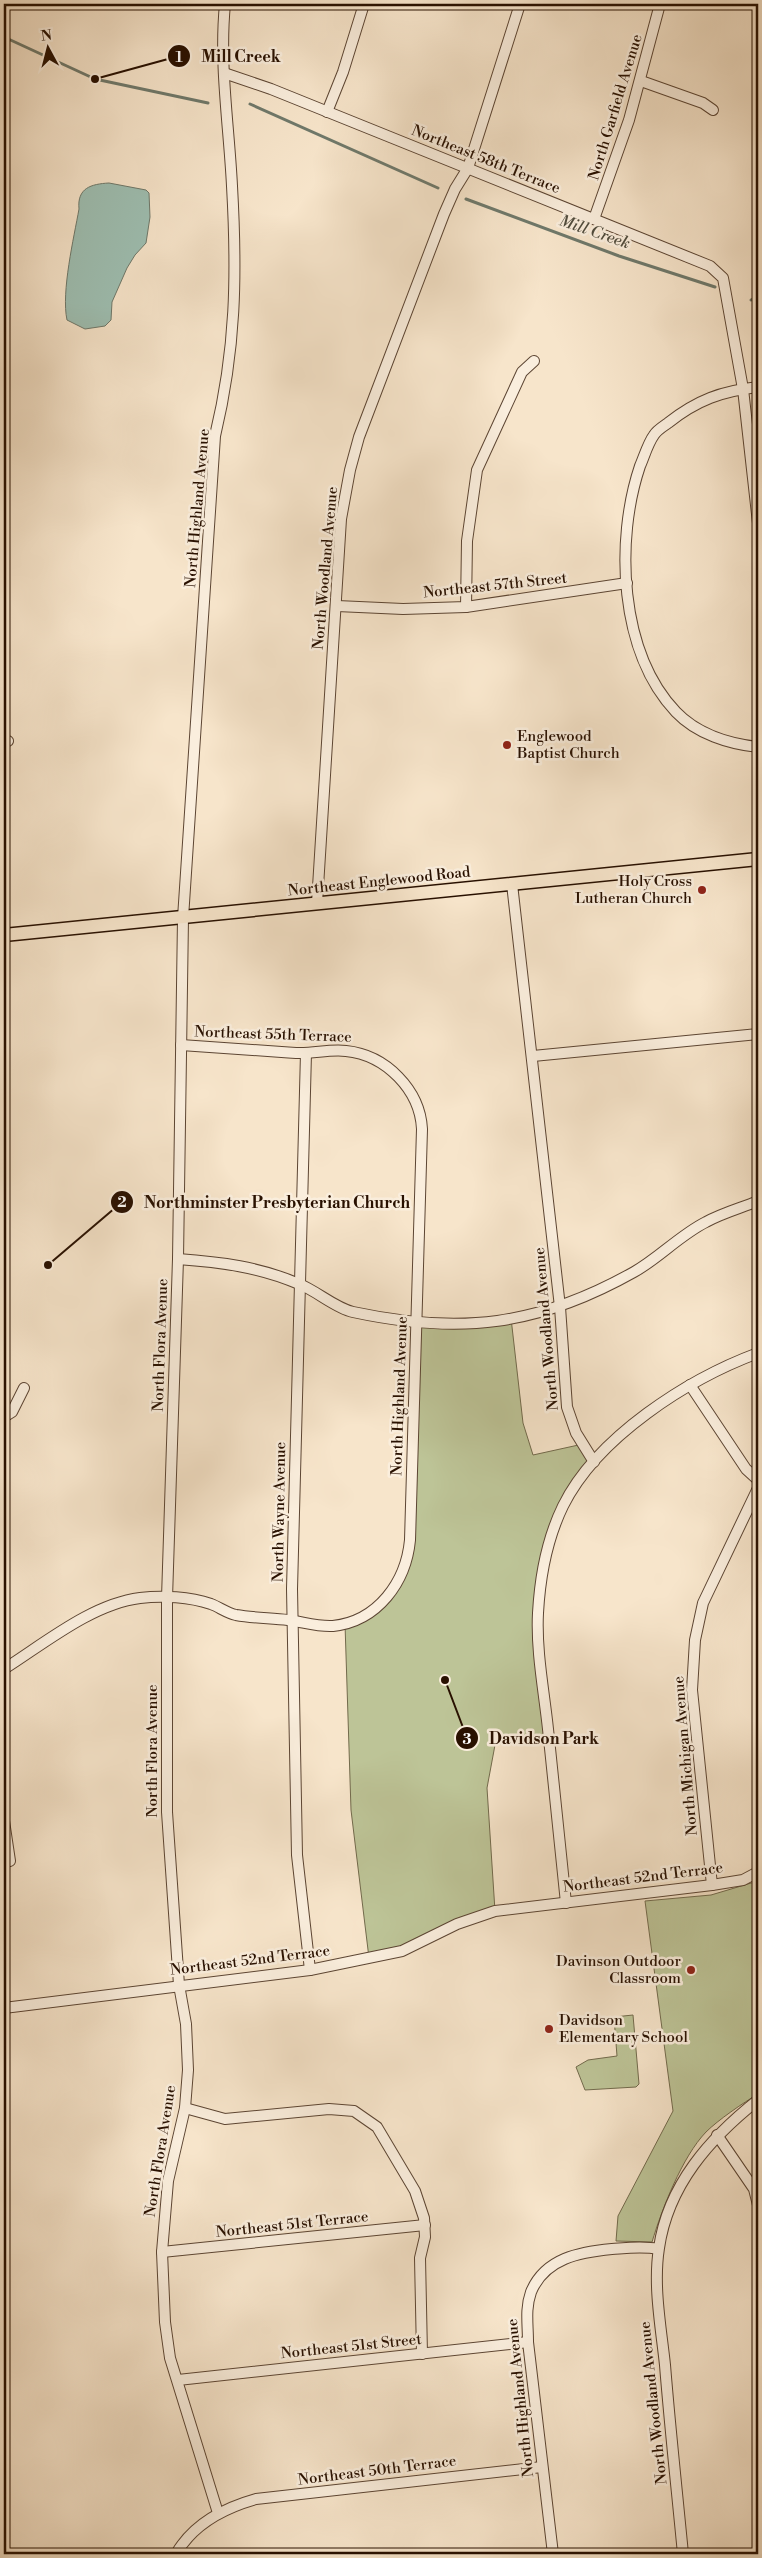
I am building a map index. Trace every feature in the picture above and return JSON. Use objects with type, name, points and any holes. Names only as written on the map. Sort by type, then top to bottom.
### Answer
[{"type":"main road","name":"Northeast Englewood Road","points":[[4,935],[758,859]]},
{"type":"street","points":[[224,72],[225,4]]},
{"type":"street","points":[[327,112],[343,72],[364,4]]},
{"type":"street","name":"North Woodland Avenue","points":[[317,903],[341,518],[345,492],[356,448],[444,214],[455,189],[468,168],[520,4]]},
{"type":"street","name":"North Garfield Avenue","points":[[594,219],[640,81],[660,4]]},
{"type":"street","name":"Northeast 58th Terrace","points":[[224,72],[710,266],[723,278],[743,389]]},
{"type":"street","name":"North Highland Avenue","points":[[183,918],[215,436],[231,361],[235,307],[232,188],[224,72]]},
{"type":"street","points":[[640,81],[703,102],[713,110]]},
{"type":"street","points":[[466,606],[467,541],[477,470],[522,372],[534,361]]},
{"type":"street","points":[[758,387],[703,399],[654,434],[637,477],[630,503],[626,539],[627,583],[634,628],[641,650],[661,690],[675,711],[692,724],[718,738],[758,747]]},
{"type":"street","points":[[743,389],[758,523]]},
{"type":"street","name":"Northeast 57th Street","points":[[337,606],[403,609],[466,606],[627,583]]},
{"type":"street","name":"North Woodland Avenue","points":[[512,884],[560,1307],[567,1407],[576,1433],[594,1462]]},
{"type":"street","name":"North Flora Avenue","points":[[183,918],[178,1258],[167,1598],[167,1812],[179,1985],[186,2024],[188,2061],[184,2108],[168,2181],[162,2252],[165,2322],[170,2358],[218,2513]]},
{"type":"street","points":[[533,1056],[758,1034]]},
{"type":"street","name":"Northeast 55th Terrace","points":[[181,1045],[306,1053],[345,1050],[366,1055],[387,1067],[410,1090]]},
{"type":"street","name":"North Wayne Avenue","points":[[306,1053],[298,1283],[293,1621],[298,1855],[310,1970]]},
{"type":"street","name":"North Highland Avenue","points":[[4,1669],[107,1606],[142,1598],[198,1601],[234,1614],[332,1626],[357,1619],[388,1596],[401,1576],[410,1540],[422,1130],[419,1109],[410,1090]]},
{"type":"street","points":[[178,1258],[229,1263],[298,1283],[350,1311],[416,1323],[444,1325],[486,1323],[560,1307],[600,1291],[638,1269],[705,1222],[758,1200]]},
{"type":"street","points":[[566,1903],[538,1638],[538,1614],[547,1553],[557,1520],[564,1504],[594,1462],[632,1425],[690,1385],[736,1361],[758,1352]]},
{"type":"street","points":[[690,1385],[746,1469],[758,1480]]},
{"type":"street","points":[[4,1416],[12,1412],[24,1388]]},
{"type":"street","name":"North Michigan Avenue","points":[[712,1885],[692,1690],[695,1640],[703,1603],[758,1488]]},
{"type":"street","points":[[4,1821],[10,1860]]},
{"type":"street","name":"Northeast 52nd Terrace","points":[[4,2008],[310,1970],[402,1951],[457,1924],[495,1911],[712,1885],[743,1880],[758,1872]]},
{"type":"street","points":[[658,2249],[663,2227],[683,2181],[717,2135],[758,2100]]},
{"type":"street","points":[[184,2108],[225,2119],[329,2109],[354,2112],[377,2127],[421,2204],[425,2225],[424,2244],[420,2258],[422,2354]]},
{"type":"street","points":[[717,2135],[754,2189],[758,2205]]},
{"type":"street","name":"Northeast 51st Terrace","points":[[162,2252],[425,2225]]},
{"type":"street","name":"North Highland Avenue","points":[[553,2554],[528,2342],[527,2307],[532,2291],[540,2277],[556,2262],[570,2256],[591,2251],[658,2249]]},
{"type":"street","name":"North Woodland Avenue","points":[[658,2249],[658,2305],[684,2554]]},
{"type":"street","name":"Northeast 51st Street","points":[[178,2380],[528,2342]]},
{"type":"street","name":"Northeast 50th Terrace","points":[[218,2513],[256,2499],[542,2467]]},
{"type":"street","points":[[176,2554],[198,2528],[218,2513]]},
{"type":"green space","points":[[511,1318],[523,1423],[533,1455],[583,1444],[594,1462],[552,1533],[538,1614],[548,1735],[495,1745],[487,1788],[495,1911],[424,1942],[369,1958],[351,1810],[345,1624],[368,1613],[401,1576],[410,1528],[416,1323]]},
{"type":"green space","points":[[758,1881],[758,2094],[717,2122],[697,2143],[674,2184],[661,2214],[652,2242],[616,2241],[618,2216],[673,2111],[645,1901],[711,1895]]},
{"type":"green space","points":[[633,2015],[639,2084],[636,2087],[585,2090],[576,2067],[588,2060],[617,2056],[614,2017]]},
{"type":"shaded area","points":[[109,183],[146,190],[149,193],[150,217],[146,243],[127,268],[112,302],[111,320],[105,326],[85,329],[67,320],[66,295],[71,249],[80,196],[86,188]]},
{"type":"waterway","name":"Mill Creek","points":[[4,37],[95,79],[208,103]]},
{"type":"waterway","name":"Mill Creek","points":[[250,104],[438,188]]},
{"type":"waterway","name":"Mill Creek","points":[[466,199],[619,256],[715,287]]},
{"type":"waterway","name":"Mill Creek","points":[[751,300],[758,296]]},
{"type":"place","name":"Mill Creek","points":[[95,79]]},
{"type":"place","name":"Englewood Baptist Church","points":[[507,745]]},
{"type":"place","name":"Holy Cross Lutheran Church","points":[[702,890]]},
{"type":"place","name":"Northminster Presbyterian Church","points":[[48,1265]]},
{"type":"place","name":"Davidson Park","points":[[445,1680]]},
{"type":"place","name":"Davinson Outdoor Classroom","points":[[691,1970]]},
{"type":"place","name":"Davidson Elementary School","points":[[549,2029]]}]
